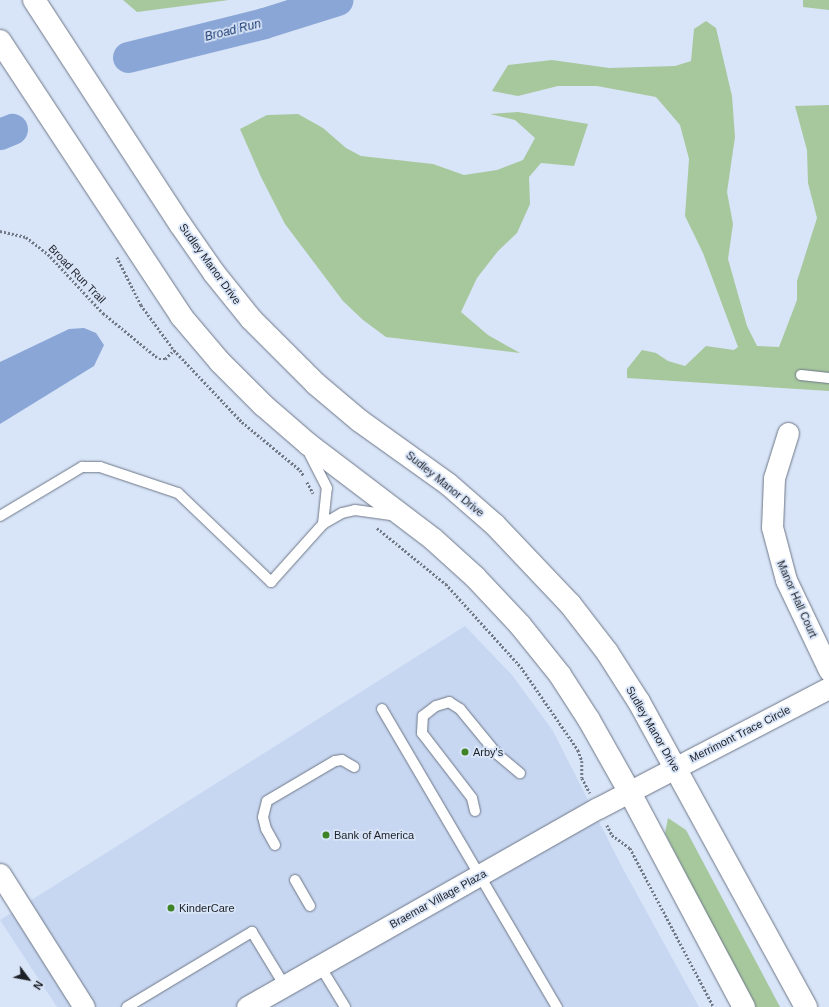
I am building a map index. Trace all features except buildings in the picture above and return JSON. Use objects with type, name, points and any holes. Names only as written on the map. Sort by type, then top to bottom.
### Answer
[{"type":"main road","name":"Sudley Manor Drive","points":[[34,0],[180,224],[214,273],[251,318],[316,384],[360,421],[448,484],[495,525],[539,568],[607,652],[639,702],[806,1007]]},
{"type":"main road","points":[[0,41],[181,316],[226,368],[300,437],[406,518],[475,577],[520,625],[560,675],[589,720],[629,791],[744,1007]]},
{"type":"street","name":"Manor Hall Court","points":[[788,433],[774,478],[772,528],[786,580],[829,670]]},
{"type":"street","name":"Merrimont Trace Circle","points":[[629,791],[829,688]]},
{"type":"street","name":"Braemar Village Plaza","points":[[247,1007],[629,791]]},
{"type":"street","points":[[0,874],[84,1007]]},
{"type":"lane","points":[[801,375],[829,378]]},
{"type":"lane","points":[[300,437],[320,468],[327,488],[328,504],[323,524]]},
{"type":"lane","points":[[0,516],[82,467],[100,467],[178,493],[271,582],[323,524],[342,513],[355,510],[368,510],[406,518]]},
{"type":"lane","points":[[475,811],[472,798],[422,733],[423,716],[436,706],[449,702],[460,709],[497,754],[520,773]]},
{"type":"lane","points":[[382,709],[557,1007]]},
{"type":"lane","points":[[275,845],[266,829],[263,817],[267,801],[335,761],[342,760],[354,767]]},
{"type":"lane","points":[[295,880],[310,906]]},
{"type":"lane","points":[[127,1007],[252,932],[285,986]]},
{"type":"lane","points":[[320,966],[345,1007]]},
{"type":"path","name":"Broad Run Trail","points":[[0,231],[26,236],[48,254],[98,308],[159,359],[165,359],[174,350]]},
{"type":"path","points":[[374,527],[409,552],[446,584],[516,661],[578,750],[582,760],[582,778]]},
{"type":"path","points":[[612,835],[630,848],[714,1007]]},
{"type":"shaded area","points":[[465,626],[512,675],[553,731],[622,867],[699,1007],[57,1007],[0,920]]},
{"type":"green space","points":[[123,0],[229,0],[137,12]]},
{"type":"green space","points":[[803,0],[829,0],[829,10],[803,7]]},
{"type":"green space","points":[[706,21],[716,28],[732,96],[735,137],[727,192],[733,224],[728,259],[747,326],[757,346],[779,347],[797,300],[797,281],[817,218],[808,183],[807,150],[795,106],[829,105],[829,391],[627,378],[627,369],[642,350],[656,353],[668,361],[685,366],[706,346],[734,350],[738,347],[703,253],[685,216],[689,159],[680,125],[656,97],[597,86],[558,86],[518,96],[492,91],[508,65],[552,60],[609,68],[675,66],[691,61],[694,29]]},
{"type":"green space","points":[[518,112],[588,124],[574,166],[541,163],[529,177],[530,204],[517,233],[498,251],[477,278],[461,312],[488,335],[520,353],[386,337],[363,320],[343,301],[285,224],[261,177],[240,129],[267,115],[298,114],[323,128],[346,148],[361,156],[433,164],[464,175],[497,170],[523,160],[535,138],[515,120],[490,114]]},
{"type":"green space","points":[[668,818],[686,830],[780,1007],[754,1007],[665,833]]},
{"type":"water","points":[[84,328],[96,333],[104,345],[94,366],[0,424],[0,362],[69,329]]},
{"type":"waterway","name":"Broad Run","points":[[128,57],[264,23],[337,0]]},
{"type":"waterway","name":"Broad Run","points":[[0,134],[12,129]]},
{"type":"place","name":"Arby's","points":[[465,752]]},
{"type":"place","name":"Bank of America","points":[[326,835]]},
{"type":"place","name":"KinderCare","points":[[171,908]]}]
